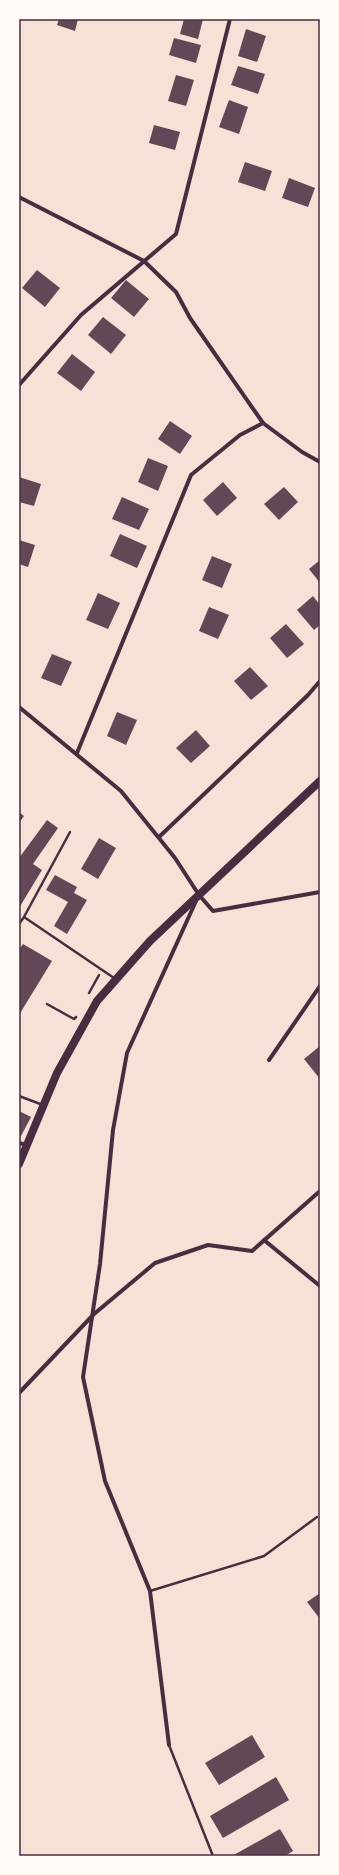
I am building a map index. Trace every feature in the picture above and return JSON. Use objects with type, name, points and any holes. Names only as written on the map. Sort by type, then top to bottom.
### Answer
[{"type":"main road","points":[[19,1164],[23,1144],[44,1105],[57,1073],[97,1001],[150,941],[320,781]]},
{"type":"street","points":[[19,385],[81,315],[176,234],[230,19]]},
{"type":"street","points":[[19,197],[144,261],[176,292],[190,318],[263,423],[302,452],[320,462]]},
{"type":"street","points":[[77,753],[191,475],[240,435],[263,423]]},
{"type":"street","points":[[159,838],[308,695],[320,681]]},
{"type":"street","points":[[19,707],[77,753],[121,791],[175,858],[198,896],[212,911],[320,892]]},
{"type":"street","points":[[169,1745],[150,1591],[105,1481],[83,1377],[94,1314],[113,1130],[127,1053],[198,896]]},
{"type":"street","points":[[269,1060],[320,986]]},
{"type":"street","points":[[19,1393],[94,1314],[155,1262],[208,1245],[252,1251],[320,1191]]},
{"type":"street","points":[[264,1240],[320,1286]]},
{"type":"lane","points":[[19,924],[70,832]]},
{"type":"lane","points":[[24,917],[116,979]]},
{"type":"lane","points":[[19,1096],[44,1105]]},
{"type":"lane","points":[[150,1591],[264,1556],[317,1517]]},
{"type":"lane","points":[[169,1745],[213,1856]]},
{"type":"path","points":[[88,994],[102,969]]},
{"type":"path","points":[[47,1004],[74,1019],[78,1013]]},
{"type":"building","points":[[59,19],[78,19],[75,31],[57,25]]},
{"type":"building","points":[[184,19],[203,19],[198,39],[180,34]]},
{"type":"building","points":[[246,29],[266,36],[257,62],[238,56]]},
{"type":"building","points":[[174,38],[201,45],[196,63],[169,55]]},
{"type":"building","points":[[238,66],[265,74],[258,94],[231,85]]},
{"type":"building","points":[[176,75],[194,80],[186,106],[168,101]]},
{"type":"building","points":[[229,100],[248,107],[239,134],[219,127]]},
{"type":"building","points":[[154,125],[180,132],[175,150],[149,143]]},
{"type":"building","points":[[245,162],[272,171],[265,191],[238,182]]},
{"type":"building","points":[[289,178],[315,188],[308,207],[282,198]]},
{"type":"building","points":[[37,270],[60,288],[45,307],[22,288]]},
{"type":"building","points":[[126,280],[149,299],[134,317],[111,298]]},
{"type":"building","points":[[103,317],[126,335],[111,354],[88,335]]},
{"type":"building","points":[[72,354],[95,372],[81,391],[57,373]]},
{"type":"building","points":[[170,421],[192,436],[180,454],[158,439]]},
{"type":"building","points":[[148,458],[168,466],[158,491],[138,482]]},
{"type":"building","points":[[19,477],[41,484],[34,506],[19,502]]},
{"type":"building","points":[[223,482],[237,498],[217,516],[203,500]]},
{"type":"building","points":[[284,487],[298,502],[279,520],[264,504]]},
{"type":"building","points":[[122,497],[149,509],[139,530],[112,519]]},
{"type":"building","points":[[120,534],[147,546],[137,568],[110,556]]},
{"type":"building","points":[[19,540],[35,545],[28,567],[19,564]]},
{"type":"building","points":[[212,556],[232,564],[222,588],[202,580]]},
{"type":"building","points":[[320,560],[320,583],[309,569]]},
{"type":"building","points":[[98,593],[120,603],[108,629],[86,620]]},
{"type":"building","points":[[313,596],[320,605],[320,625],[314,630],[297,610]]},
{"type":"building","points":[[209,607],[229,615],[218,639],[199,631]]},
{"type":"building","points":[[286,624],[304,644],[287,658],[270,638]]},
{"type":"building","points":[[52,654],[72,662],[61,686],[41,678]]},
{"type":"building","points":[[250,667],[268,686],[251,700],[234,681]]},
{"type":"building","points":[[117,712],[137,720],[126,745],[107,736]]},
{"type":"building","points":[[196,730],[210,746],[191,763],[176,748]]},
{"type":"building","points":[[19,812],[24,816],[19,823]]},
{"type":"building","points":[[47,820],[58,828],[33,864],[42,870],[19,908],[19,858]]},
{"type":"building","points":[[99,838],[116,848],[98,879],[81,869]]},
{"type":"building","points":[[55,875],[77,887],[74,893],[87,900],[67,934],[54,926],[68,902],[46,890]]},
{"type":"building","points":[[23,944],[52,961],[19,1015],[19,950]]},
{"type":"building","points":[[320,1046],[320,1079],[304,1059]]},
{"type":"building","points":[[19,1111],[31,1117],[21,1136],[19,1135]]},
{"type":"building","points":[[320,1593],[320,1619],[307,1602]]},
{"type":"building","points":[[252,1735],[265,1757],[219,1785],[205,1763]]},
{"type":"building","points":[[276,1777],[289,1800],[223,1838],[210,1816]]},
{"type":"building","points":[[280,1829],[293,1851],[285,1856],[232,1856]]}]
